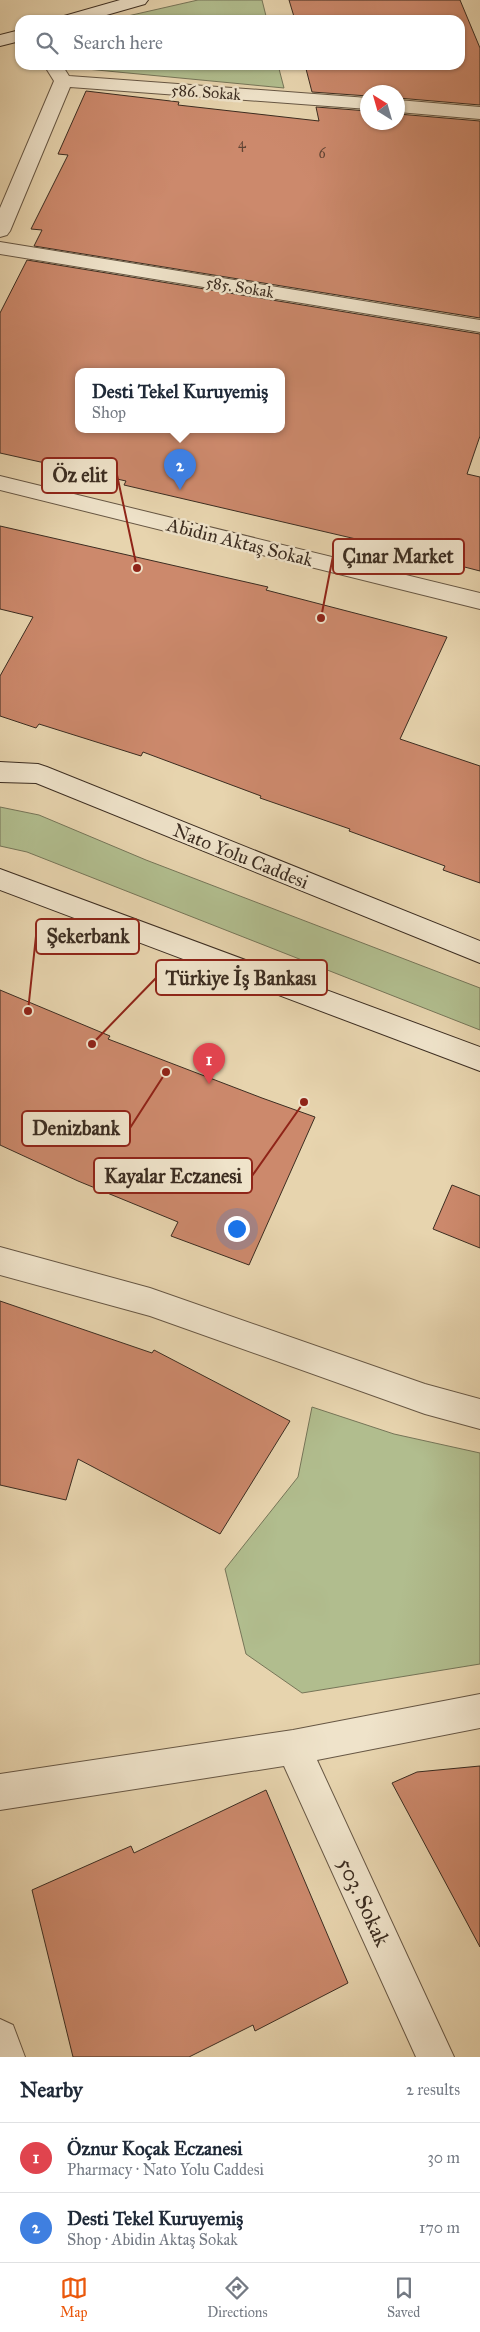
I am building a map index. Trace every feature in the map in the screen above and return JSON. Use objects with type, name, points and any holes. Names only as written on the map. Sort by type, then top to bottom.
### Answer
[{"type":"street","points":[[87,15],[139,0]]},
{"type":"street","points":[[0,41],[15,36]]},
{"type":"street","points":[[0,231],[58,73]]},
{"type":"street","name":"586. Sokak","points":[[58,73],[360,103]]},
{"type":"street","points":[[405,107],[480,113]]},
{"type":"street","name":"585. Sokak","points":[[0,248],[480,326]]},
{"type":"street","name":"Abidin Aktaş Sokak","points":[[0,483],[480,601]]},
{"type":"street","name":"Nato Yolu Caddesi","points":[[0,772],[38,774],[480,952]]},
{"type":"street","points":[[0,879],[480,1059]]},
{"type":"street","points":[[0,1261],[150,1302],[425,1399],[480,1414]]},
{"type":"street","points":[[0,1792],[293,1747],[480,1711]]},
{"type":"street","name":"503. Sokak","points":[[293,1747],[435,2057]]},
{"type":"street","points":[[0,2038],[6,2057]]},
{"type":"green space","points":[[198,0],[262,0],[266,15],[132,15]]},
{"type":"green space","points":[[97,70],[279,70],[284,88]]},
{"type":"green space","points":[[0,807],[39,815],[146,860],[480,988],[480,1030],[27,852],[0,846]]},
{"type":"green space","points":[[312,1407],[394,1434],[480,1453],[480,1664],[302,1693],[246,1654],[225,1569],[298,1477]]},
{"type":"building","points":[[289,0],[460,0],[480,48],[480,105],[405,99],[405,85],[360,85],[360,95],[312,92],[306,70],[465,70],[465,15],[294,15]]},
{"type":"building","points":[[86,91],[179,102],[178,105],[319,121],[316,107],[360,110],[360,130],[405,130],[405,115],[480,121],[480,318],[34,246],[42,230],[31,229],[68,155],[58,154]]},
{"type":"building","points":[[27,260],[480,334],[480,436],[467,474],[480,477],[480,571],[356,539],[124,485],[126,481],[0,453],[0,313]]},
{"type":"building","points":[[0,526],[268,587],[266,590],[447,637],[400,739],[480,766],[480,883],[443,870],[445,866],[349,831],[350,829],[260,798],[261,796],[143,752],[141,756],[39,724],[36,728],[0,716],[0,676],[33,617],[0,609]]},
{"type":"building","points":[[0,990],[110,1036],[108,1039],[315,1117],[249,1265],[171,1236],[178,1222],[78,1181],[0,1145]]},
{"type":"building","points":[[452,1185],[480,1196],[480,1248],[433,1229]]},
{"type":"building","points":[[0,1301],[152,1353],[154,1350],[290,1421],[220,1534],[78,1459],[66,1500],[0,1485]]},
{"type":"building","points":[[480,1766],[480,1947],[392,1783],[417,1772]]},
{"type":"building","points":[[266,1790],[348,1983],[255,2031],[253,2025],[189,2057],[73,2057],[32,1890],[131,1846],[134,1853]]},
{"type":"place","name":"Desti Tekel Kuruyemiş","points":[[180,490]]},
{"type":"place","name":"Öz elit","points":[[137,568]]},
{"type":"place","name":"Çınar Market","points":[[321,618]]},
{"type":"place","name":"Şekerbank","points":[[28,1011]]},
{"type":"place","name":"Türkiye İş Bankası","points":[[92,1044]]},
{"type":"place","name":"Denizbank","points":[[166,1072]]},
{"type":"place","name":"Öznur Koçak Eczanesi","points":[[209,1084]]},
{"type":"place","name":"Kayalar Eczanesi","points":[[304,1102]]}]
